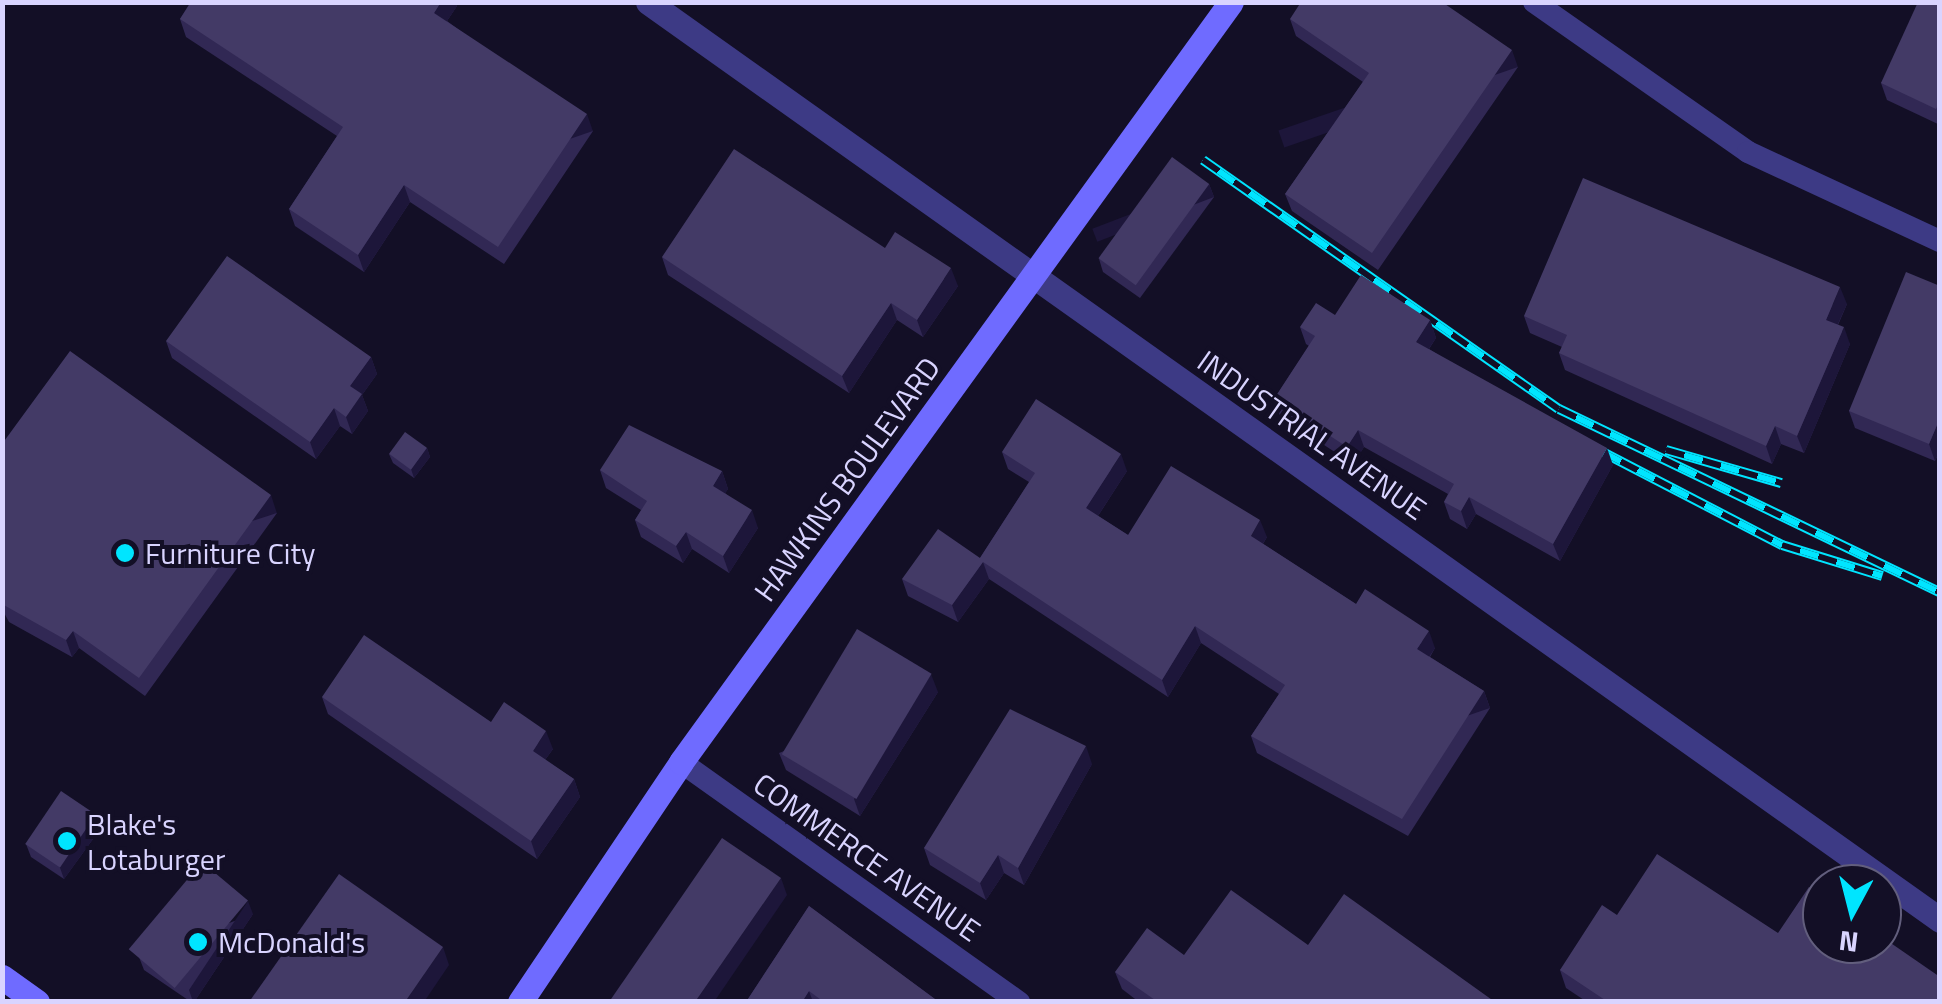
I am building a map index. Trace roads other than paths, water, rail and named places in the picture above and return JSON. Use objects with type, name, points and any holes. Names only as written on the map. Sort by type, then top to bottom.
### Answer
[{"type":"main road","name":"HAWKINS BOULEVARD","points":[[521,1001],[682,762],[1231,2]]},
{"type":"main road","points":[[2,977],[37,1002]]},
{"type":"street","name":"INDUSTRIAL AVENUE","points":[[648,2],[1940,920]]},
{"type":"street","points":[[1534,2],[1748,152],[1940,241]]},
{"type":"street","name":"COMMERCE AVENUE","points":[[682,762],[1019,1002]]},
{"type":"railway","points":[[1203,160],[1559,409],[1940,592]]},
{"type":"railway","points":[[1587,444],[1782,545],[1882,576]]},
{"type":"railway","points":[[1666,450],[1781,483]]},
{"type":"place","name":"Furniture City","points":[[125,553]]},
{"type":"place","name":"Blake's Lotaburger","points":[[67,841]]},
{"type":"place","name":"McDonald's","points":[[198,942]]}]
